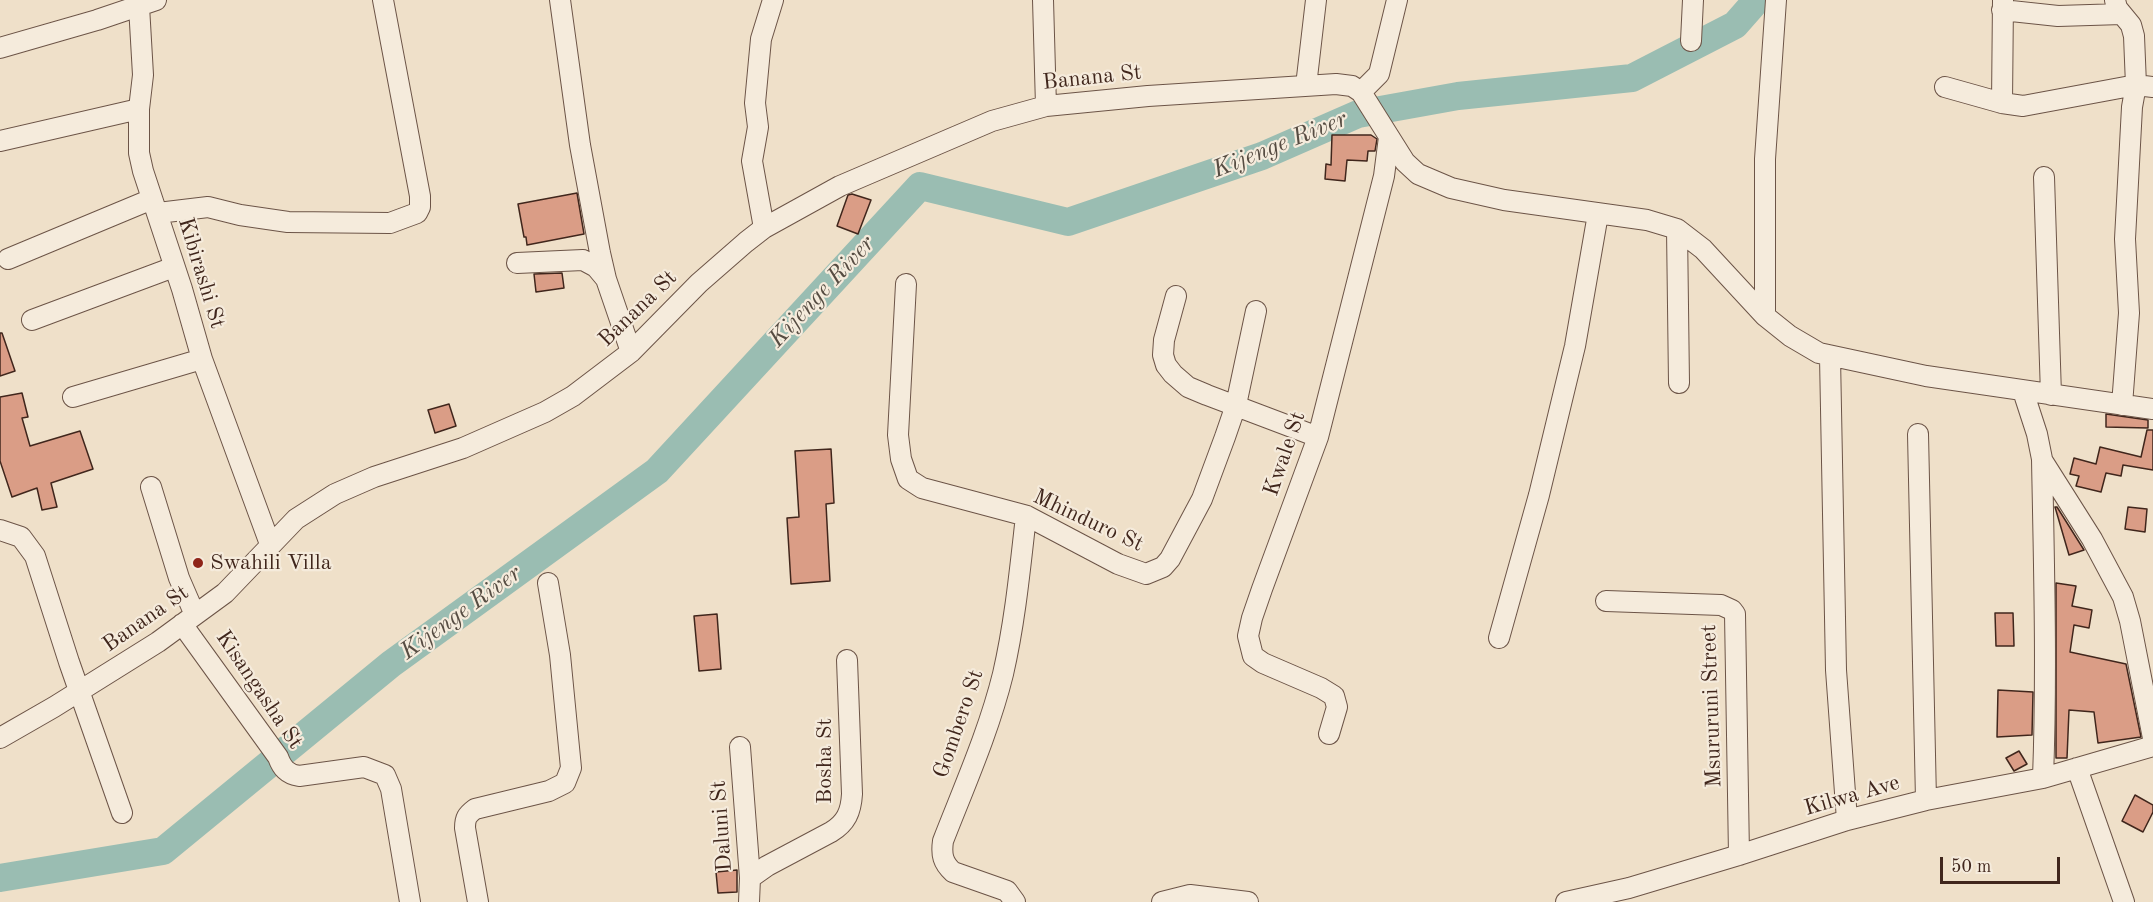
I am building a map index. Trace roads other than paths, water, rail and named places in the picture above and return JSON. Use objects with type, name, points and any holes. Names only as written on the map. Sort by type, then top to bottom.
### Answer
[{"type":"street","points":[[8,259],[155,206],[208,207],[240,215],[288,222],[390,223],[417,213],[420,207],[420,196],[383,0]]},
{"type":"street","points":[[560,0],[580,145],[606,279],[632,352]]},
{"type":"street","points":[[764,228],[753,161],[758,127],[755,103],[760,39],[773,0]]},
{"type":"street","points":[[1043,0],[1046,106]]},
{"type":"street","points":[[1306,86],[1316,0]]},
{"type":"street","points":[[1397,0],[1379,74],[1364,96],[1405,162],[1418,174],[1442,185],[1504,201],[1647,220],[1677,229],[1703,249],[1765,316],[1804,345],[1830,357],[1926,376],[2153,409]]},
{"type":"street","points":[[1691,41],[1693,0]]},
{"type":"street","points":[[1765,316],[1765,159],[1776,0]]},
{"type":"street","points":[[0,48],[147,3]]},
{"type":"street","name":"Kibirashi St","points":[[147,3],[139,109],[139,153],[143,171],[202,359],[270,544]]},
{"type":"street","points":[[2002,103],[2002,5],[2058,16],[2118,7],[2131,25],[2144,86],[2132,107],[2125,239],[2128,313],[2122,405]]},
{"type":"street","name":"Banana St","points":[[0,738],[139,655],[225,593],[296,519],[335,494],[374,477],[463,448],[545,412],[586,387],[632,352],[726,259],[764,228],[863,175],[992,121],[1046,106],[1129,97],[1306,86],[1352,86],[1364,96]]},
{"type":"street","points":[[1945,87],[2002,103],[2035,105],[2144,86]]},
{"type":"street","points":[[0,141],[139,109]]},
{"type":"street","name":"Kwale St","points":[[1329,734],[1337,707],[1334,696],[1263,663],[1253,656],[1248,636],[1262,589],[1318,437],[1384,176],[1385,130]]},
{"type":"street","points":[[2044,177],[2051,395]]},
{"type":"street","points":[[1499,638],[1539,495],[1575,346],[1598,214]]},
{"type":"street","points":[[1677,229],[1679,383]]},
{"type":"street","points":[[517,263],[583,260],[596,267],[606,279]]},
{"type":"street","points":[[32,320],[174,267]]},
{"type":"street","name":"Mhinduro St","points":[[906,284],[897,435],[901,459],[908,479],[922,488],[1026,516],[1138,573],[1146,574],[1163,567],[1177,549],[1202,499],[1236,405],[1256,311]]},
{"type":"street","points":[[1176,296],[1164,340],[1163,355],[1166,365],[1173,374],[1188,387],[1318,437]]},
{"type":"street","points":[[1830,357],[1836,670],[1846,820]]},
{"type":"street","points":[[73,397],[202,359]]},
{"type":"street","points":[[2023,391],[2037,434],[2042,459],[2046,720],[2043,778]]},
{"type":"street","points":[[1918,434],[1926,800]]},
{"type":"street","points":[[2042,459],[2092,539],[2123,597],[2130,621],[2153,738]]},
{"type":"street","points":[[151,487],[189,619]]},
{"type":"street","name":"Gombero St","points":[[1015,902],[1007,891],[953,872],[942,857],[941,850],[942,841],[986,728],[1003,676],[1019,584],[1026,516]]},
{"type":"street","points":[[0,530],[21,537],[34,556],[123,813]]},
{"type":"street","points":[[478,902],[465,828],[465,819],[468,814],[475,809],[549,791],[565,783],[571,768],[560,655],[548,583]]},
{"type":"street","name":"Msururuni Street","points":[[1606,601],[1721,605],[1735,614],[1739,855]]},
{"type":"street","name":"Kisangasha St","points":[[189,619],[278,757],[281,766],[289,774],[299,776],[364,767],[385,775],[392,789],[410,902]]},
{"type":"street","name":"Bosha St","points":[[750,878],[767,866],[841,826],[848,817],[852,806],[852,795],[847,660]]},
{"type":"street","name":"Kilwa Ave","points":[[1566,902],[1629,888],[1846,820],[1926,800],[2043,778],[2153,746]]},
{"type":"street","name":"Daluni St","points":[[740,747],[750,878],[749,902]]},
{"type":"street","points":[[2077,768],[2124,902]]},
{"type":"street","points":[[1172,900],[1191,895],[1248,902]]},
{"type":"waterway","name":"Kijenge River","points":[[0,878],[163,851],[391,664],[657,471],[920,186],[1068,222],[1262,156],[1358,114],[1458,96],[1632,78],[1735,25],[1757,0]]},
{"type":"place","name":"Swahili Villa","points":[[198,563]]}]
